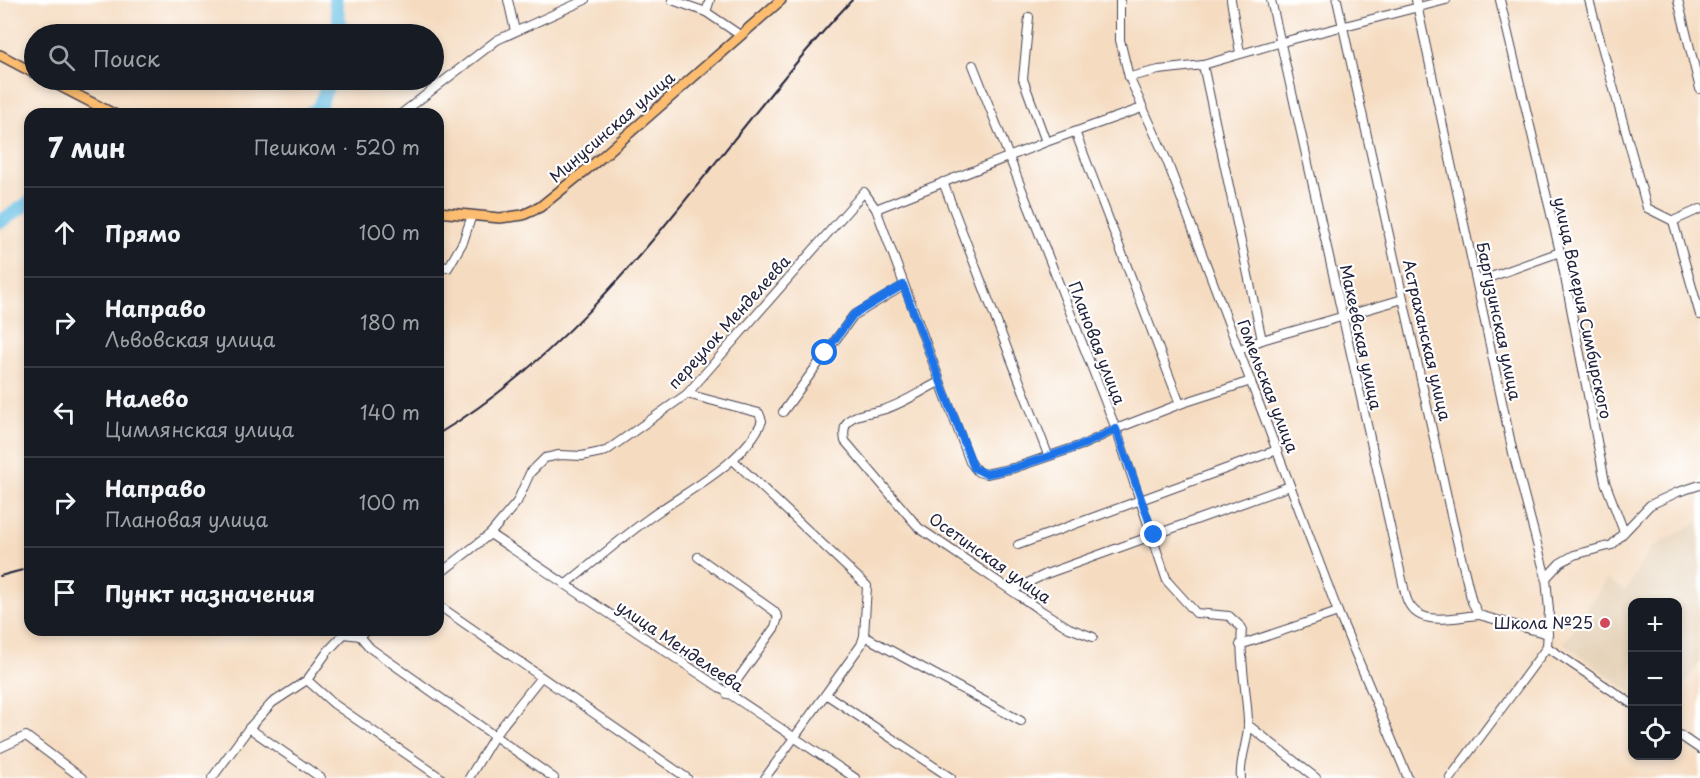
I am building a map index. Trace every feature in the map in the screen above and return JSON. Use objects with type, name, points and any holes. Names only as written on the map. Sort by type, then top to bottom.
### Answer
[{"type":"main road","name":"Минусинская улица","points":[[444,213],[500,218],[523,214],[555,197],[781,0]]},
{"type":"main road","points":[[0,55],[24,68]]},
{"type":"main road","points":[[67,90],[102,108]]},
{"type":"street","points":[[508,0],[515,31]]},
{"type":"street","points":[[444,80],[488,46],[515,31],[585,0]]},
{"type":"street","points":[[672,0],[706,12],[740,35]]},
{"type":"street","points":[[706,12],[710,0]]},
{"type":"street","name":"Гомельская улица","points":[[1120,0],[1120,40],[1129,77],[1167,161],[1338,612],[1408,778]]},
{"type":"street","points":[[1231,0],[1240,54]]},
{"type":"street","name":"Макеевская улица","points":[[1271,0],[1409,606],[1413,613],[1428,620],[1479,615]]},
{"type":"street","name":"Астраханская улица","points":[[1337,0],[1453,524],[1472,602],[1479,615]]},
{"type":"street","points":[[1129,77],[1203,65],[1417,4],[1446,0]]},
{"type":"street","name":"улица Валерия Симбирского","points":[[1500,0],[1560,252],[1605,482],[1624,532]]},
{"type":"street","points":[[1589,0],[1647,208],[1673,221],[1700,315]]},
{"type":"street","points":[[1678,0],[1700,89]]},
{"type":"street","name":"Баргузинская улица","points":[[1417,4],[1524,499],[1546,578],[1549,610],[1547,647]]},
{"type":"street","points":[[1029,17],[1023,79],[1046,142]]},
{"type":"street","name":"Плановая улица","points":[[973,65],[1011,156],[1116,429],[1154,535],[1167,581],[1196,612],[1229,616],[1242,628],[1240,645]]},
{"type":"street","points":[[1203,65],[1262,340]]},
{"type":"street","points":[[409,108],[432,90]]},
{"type":"street","points":[[1142,108],[1076,134],[1046,142],[876,209],[970,462],[978,472],[986,474],[1014,468],[1085,444],[1180,404],[1251,381]]},
{"type":"street","points":[[1076,134],[1180,404]]},
{"type":"street","points":[[943,182],[1048,455]]},
{"type":"street","name":"переулок Менделеева","points":[[444,570],[490,534],[518,502],[523,486],[545,458],[582,456],[606,451],[687,394],[864,192],[876,209]]},
{"type":"street","points":[[1673,221],[1700,209]]},
{"type":"street","points":[[444,266],[448,268],[463,242],[472,215]]},
{"type":"street","points":[[1477,282],[1560,252]]},
{"type":"street","points":[[783,412],[853,315],[903,285]]},
{"type":"street","points":[[1240,349],[1262,340],[1403,299]]},
{"type":"street","name":"Осетинская улица","points":[[939,382],[882,410],[865,411],[855,416],[846,423],[843,433],[845,441],[919,528],[1069,628],[1093,637]]},
{"type":"street","points":[[565,585],[648,518],[733,460],[758,432],[762,421],[759,413],[687,394]]},
{"type":"street","points":[[1018,545],[1277,450]]},
{"type":"street","points":[[733,460],[867,586],[864,636],[861,645],[765,778]]},
{"type":"street","points":[[1546,578],[1560,563],[1574,555],[1612,544],[1650,505],[1700,485]]},
{"type":"street","points":[[1013,590],[1046,574],[1290,486]]},
{"type":"street","name":"улица Менделеева","points":[[490,534],[855,778]]},
{"type":"street","points":[[698,557],[774,611],[778,617],[775,627],[727,694]]},
{"type":"street","points":[[444,608],[685,777]]},
{"type":"street","points":[[1241,778],[1248,725],[1240,645],[1338,612]]},
{"type":"street","points":[[1479,615],[1548,634]]},
{"type":"street","points":[[212,778],[249,728],[272,703],[307,680],[327,651],[342,636]]},
{"type":"street","points":[[360,636],[370,648],[554,778]]},
{"type":"street","points":[[864,636],[1021,721]]},
{"type":"street","points":[[1450,778],[1547,647],[1628,701]]},
{"type":"street","points":[[469,778],[495,735],[541,677]]},
{"type":"street","points":[[307,680],[334,704],[441,778]]},
{"type":"street","points":[[827,694],[951,778]]},
{"type":"street","points":[[1248,725],[1316,778]]},
{"type":"street","points":[[249,728],[321,778]]},
{"type":"street","points":[[0,748],[26,736],[82,778]]},
{"type":"street","points":[[1682,737],[1700,749]]},
{"type":"shaded area","name":"Школа №25","points":[[1700,521],[1700,662],[1682,687],[1682,598],[1628,598],[1628,690],[1564,643],[1607,579],[1625,591],[1651,548]]},
{"type":"waterway","points":[[335,0],[340,24]]},
{"type":"waterway","points":[[318,108],[326,90]]},
{"type":"waterway","points":[[0,222],[24,206]]},
{"type":"railway","points":[[444,430],[500,391],[557,342],[610,289],[802,56],[852,0]]},
{"type":"railway","points":[[0,576],[24,570]]},
{"type":"place","name":"Школа №25","points":[[1605,623]]},
{"type":"route","points":[[825,353],[853,315],[903,285],[970,462],[978,472],[986,474],[1014,468],[1085,444],[1116,429],[1154,535]]}]
